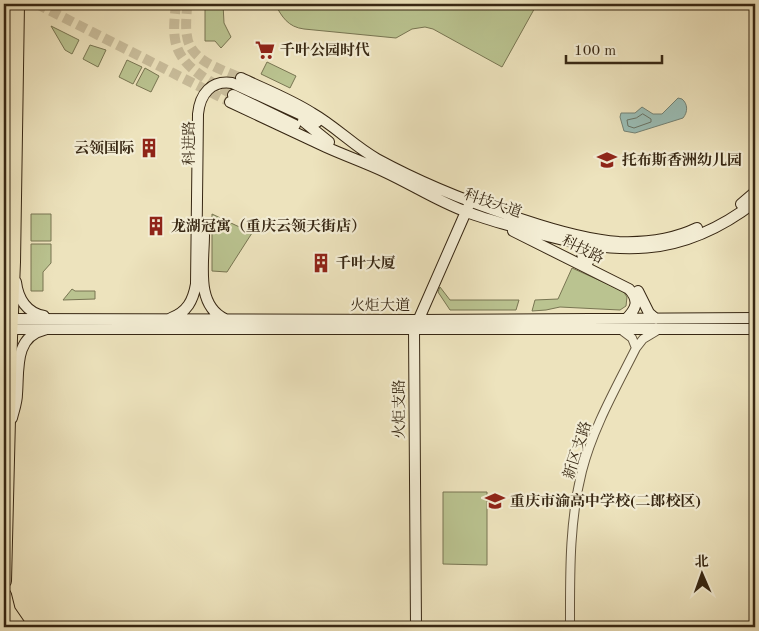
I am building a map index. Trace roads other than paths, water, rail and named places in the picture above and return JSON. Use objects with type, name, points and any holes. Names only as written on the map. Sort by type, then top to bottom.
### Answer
[{"type":"highway","points":[[4,581],[8,266],[17,4]]},
{"type":"highway","points":[[4,406],[7,436]]},
{"type":"highway","points":[[4,595],[8,611],[19,627]]},
{"type":"main road","name":"科技大道","points":[[241,78],[309,110],[376,158],[490,219],[572,242],[599,247],[634,249],[666,246],[681,242],[721,224],[755,202]]},
{"type":"main road","points":[[167,320],[178,316],[187,309],[200,287],[198,114],[201,99],[207,90],[211,86],[222,83],[237,84],[338,132]]},
{"type":"main road","name":"科进路","points":[[226,320],[213,311],[200,287],[204,114],[206,102],[210,94],[222,87],[235,88],[302,120],[329,142]]},
{"type":"main road","name":"科技大道","points":[[329,142],[231,98],[327,147],[468,207],[593,239],[635,242],[664,238],[694,230],[729,212],[755,192]]},
{"type":"main road","points":[[329,142],[384,172]]},
{"type":"main road","name":"火炬支路","points":[[416,627],[416,325],[468,207]]},
{"type":"main road","name":"科技路","points":[[490,219],[629,289],[634,294],[637,304],[636,308],[626,319]]},
{"type":"main road","name":"科技路","points":[[562,231],[572,242],[579,256],[634,286],[649,313],[658,324]]},
{"type":"main road","points":[[588,262],[582,256],[584,251],[599,247]]},
{"type":"main road","points":[[8,266],[17,290],[26,306],[34,313],[58,324]]},
{"type":"main road","name":"火炬大道","points":[[58,324],[226,320],[620,329],[658,324],[755,318]]},
{"type":"main road","name":"火炬大道","points":[[7,324],[416,325],[626,319],[658,324],[755,328]]},
{"type":"main road","points":[[7,436],[17,395],[21,350],[26,341],[34,334],[58,324]]},
{"type":"street","points":[[636,348],[658,324]]},
{"type":"street","points":[[620,329],[632,338],[636,348]]},
{"type":"street","name":"新区支路","points":[[570,627],[571,532],[582,470],[599,423],[636,348]]},
{"type":"water","points":[[678,98],[684,101],[687,108],[683,118],[635,133],[624,131],[620,117],[621,113],[635,113],[642,107],[653,114],[662,114]]},
{"type":"tunnel","points":[[37,4],[230,102]]},
{"type":"tunnel","points":[[176,4],[174,35],[183,58],[197,73],[233,95]]},
{"type":"tunnel","points":[[187,4],[187,36],[189,45],[194,52],[208,63],[241,78]]},
{"type":"place","name":"千叶公园时代","points":[[265,50]]},
{"type":"place","name":"云领国际","points":[[149,148]]},
{"type":"place","name":"托布斯香洲幼儿园","points":[[607,160]]},
{"type":"place","name":"龙湖冠寓（重庆云领天街店）","points":[[156,226]]},
{"type":"place","name":"千叶大厦","points":[[321,263]]},
{"type":"place","name":"重庆市渝高中学校(二郎校区)","points":[[495,501]]}]
